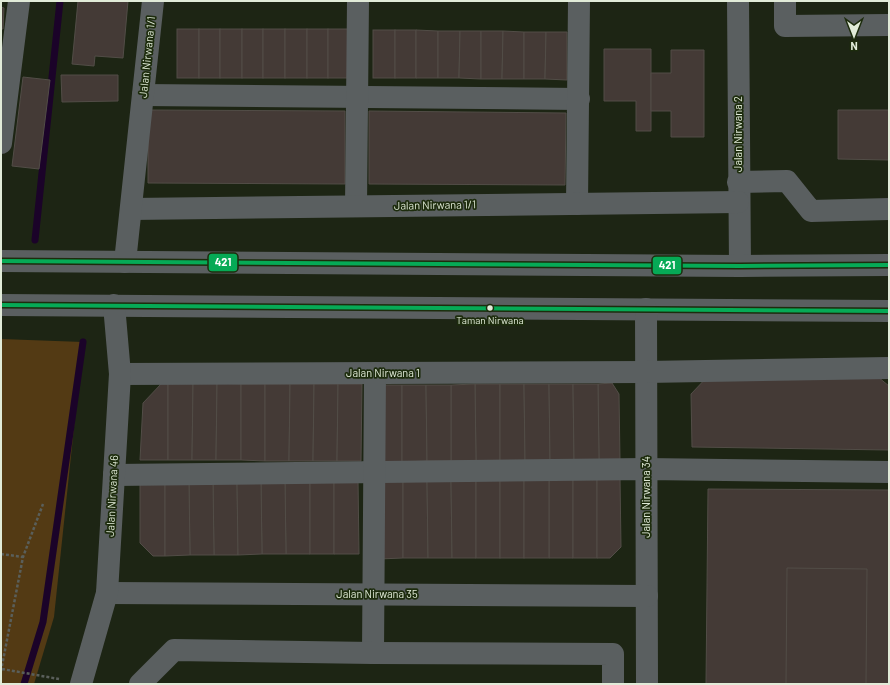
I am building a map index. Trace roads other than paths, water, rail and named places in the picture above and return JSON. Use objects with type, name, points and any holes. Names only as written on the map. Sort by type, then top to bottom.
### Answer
[{"type":"street","points":[[1,143],[19,1]]},
{"type":"street","name":"Jalan Nirwana 1/1","points":[[125,262],[153,1]]},
{"type":"street","points":[[356,206],[358,1]]},
{"type":"street","points":[[577,204],[579,1]]},
{"type":"street","name":"Jalan Nirwana 2","points":[[738,1],[738,192],[740,266]]},
{"type":"street","points":[[785,1],[785,26],[889,25]]},
{"type":"street","points":[[143,95],[579,100]]},
{"type":"street","name":"Jalan Nirwana 1/1","points":[[131,208],[577,204],[738,192],[787,181],[811,210],[889,209]]},
{"type":"street","points":[[1,261],[740,266],[889,265]]},
{"type":"street","points":[[1,305],[889,311]]},
{"type":"street","name":"Jalan Nirwana 46","points":[[81,684],[107,593],[120,374],[114,305]]},
{"type":"street","name":"Jalan Nirwana 34","points":[[646,309],[647,684]]},
{"type":"street","name":"Jalan Nirwana 1","points":[[120,374],[646,372],[889,368]]},
{"type":"street","points":[[373,653],[375,373]]},
{"type":"street","points":[[114,475],[646,469],[889,472]]},
{"type":"street","name":"Jalan Nirwana 35","points":[[107,593],[647,596]]},
{"type":"street","points":[[140,684],[174,650],[613,654],[613,684]]},
{"type":"waterway","points":[[35,240],[60,1]]},
{"type":"waterway","points":[[24,684],[43,622],[83,342]]},
{"type":"place","name":"Taman Nirwana","points":[[490,308]]}]
